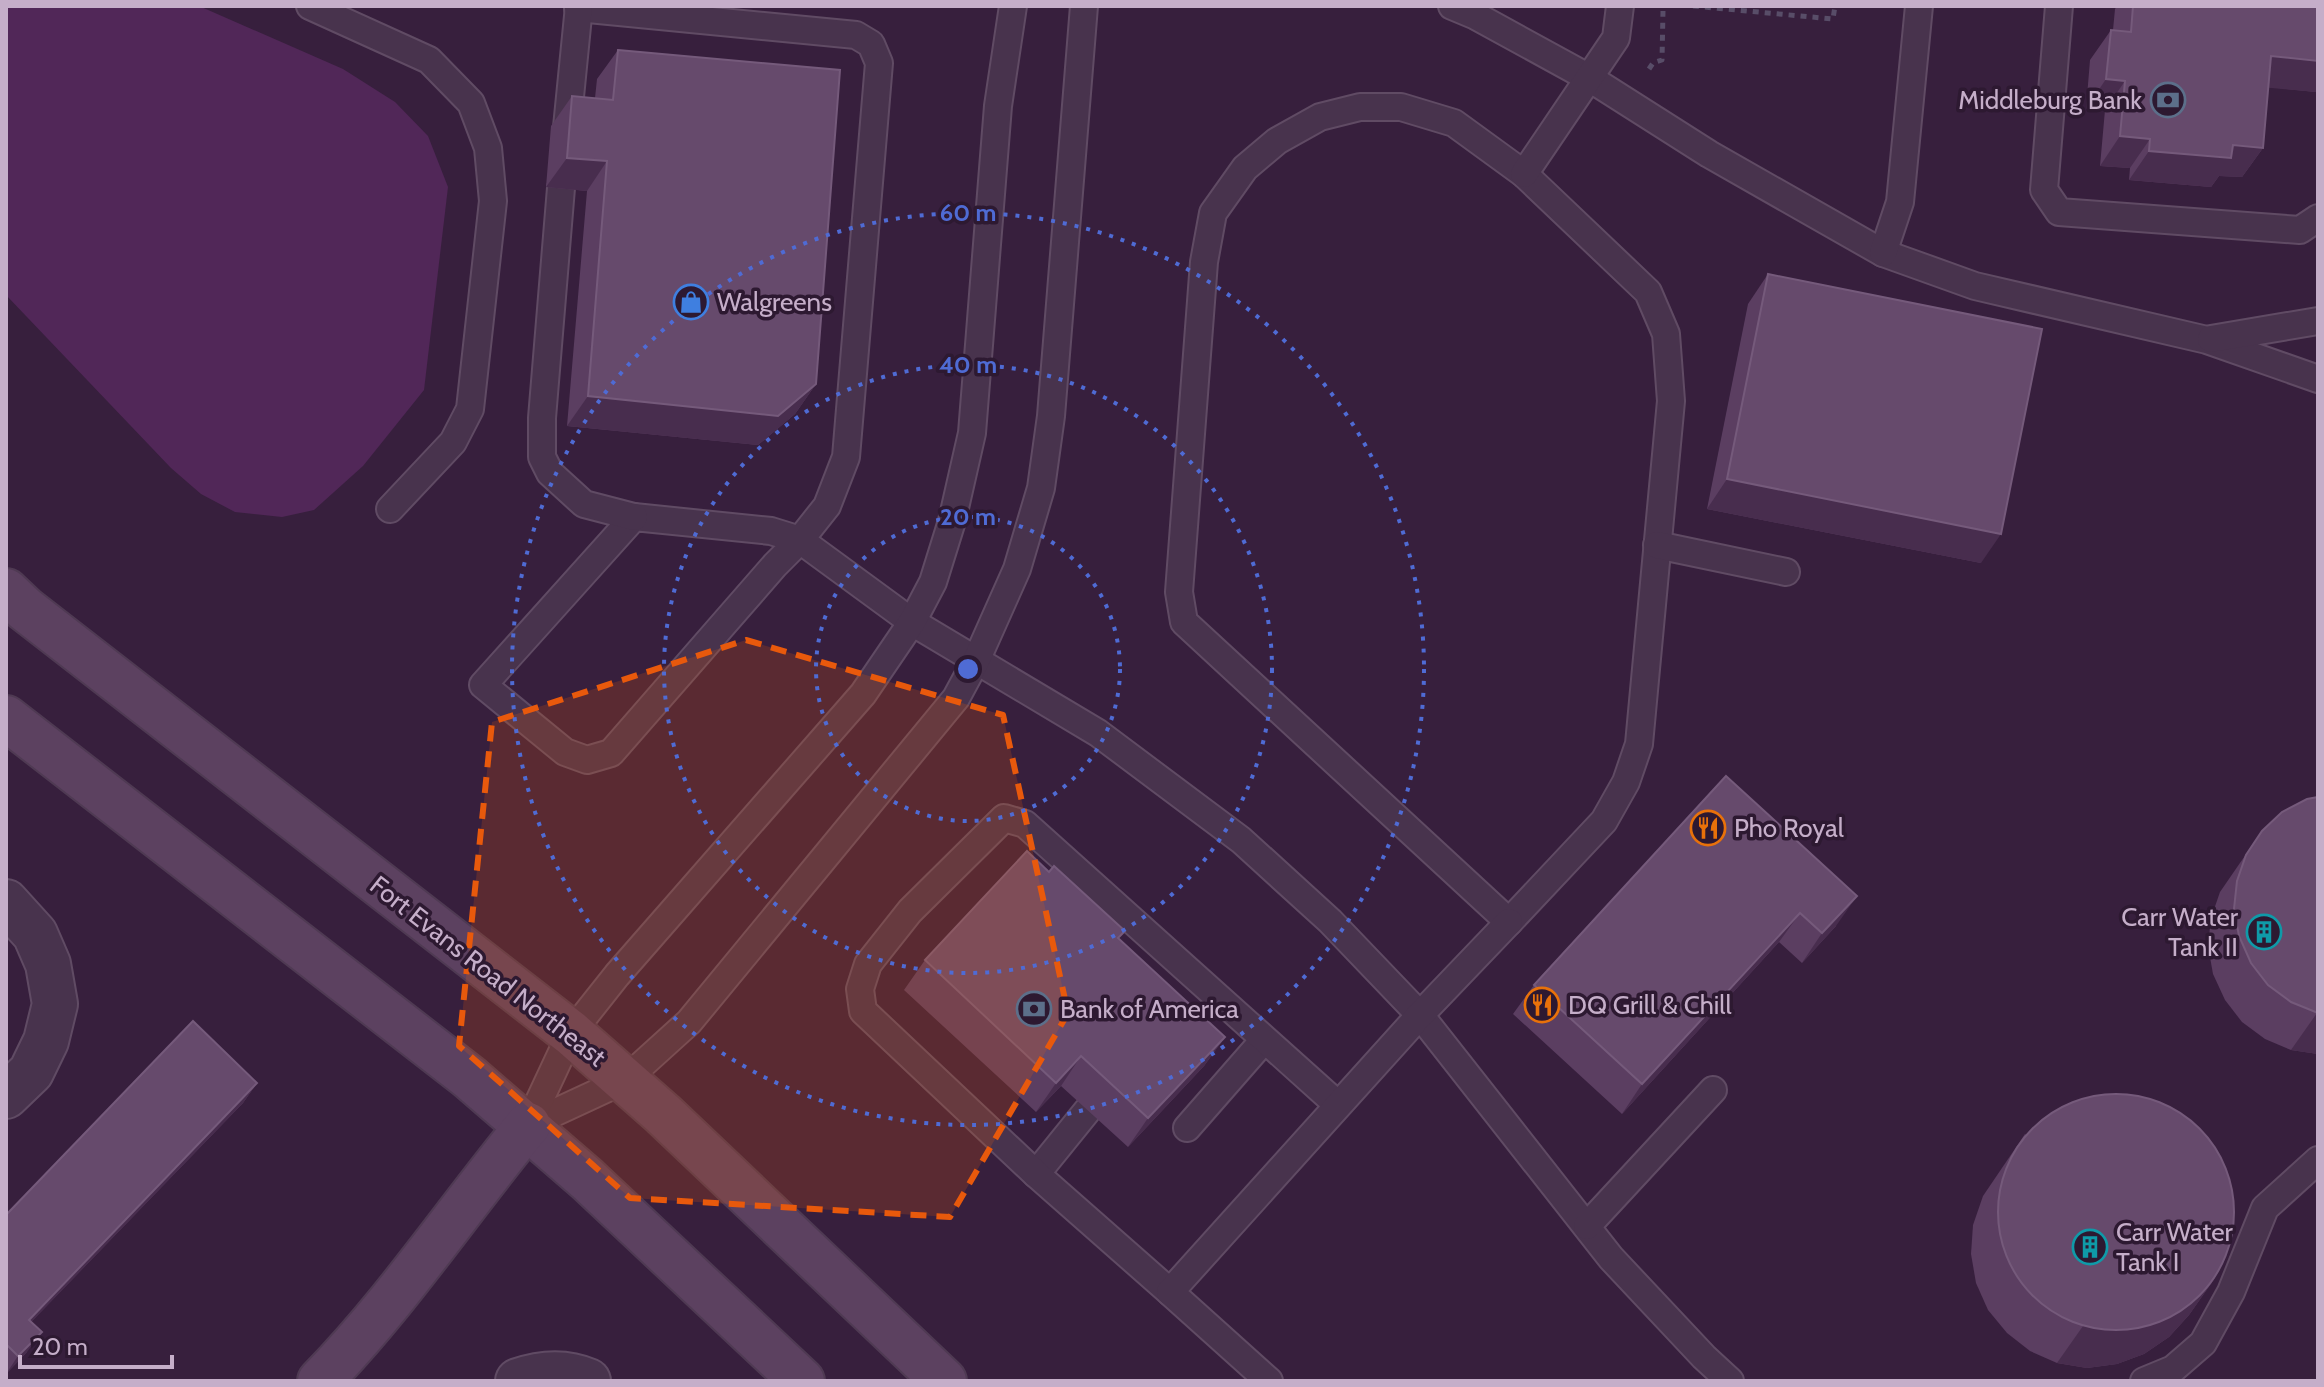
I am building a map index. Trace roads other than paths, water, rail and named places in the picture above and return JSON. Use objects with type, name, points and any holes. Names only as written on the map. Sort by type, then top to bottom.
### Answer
[{"type":"main road","name":"Fort Evans Road Northeast","points":[[6,591],[195,742],[571,1033],[625,1080],[944,1381]]},
{"type":"main road","points":[[6,718],[528,1125],[802,1381]]},
{"type":"main road","points":[[320,1381],[372,1326],[528,1125]]},
{"type":"street","points":[[6,902],[35,934],[48,964],[55,1004],[46,1041],[31,1072],[6,1096]]},
{"type":"street","points":[[518,1381],[536,1375],[573,1375],[588,1381]]},
{"type":"lane","points":[[310,6],[429,60],[471,103],[488,148],[493,201],[470,409],[453,442],[390,509]]},
{"type":"lane","points":[[528,1125],[571,1033],[617,975],[863,694],[912,622],[933,582],[952,521],[972,433],[998,106],[1013,6]]},
{"type":"lane","points":[[528,1125],[625,1080],[689,1022],[956,698],[976,661],[1017,569],[1041,488],[1051,416],[1084,6]]},
{"type":"lane","points":[[1452,6],[1591,79],[1709,154],[1883,253],[1975,286],[2207,340],[2318,379]]},
{"type":"lane","points":[[1524,174],[1616,38],[1620,6]]},
{"type":"lane","points":[[1883,253],[1900,202],[1919,6]]},
{"type":"lane","points":[[2059,6],[2044,190],[2059,212],[2300,230],[2318,218]]},
{"type":"lane","points":[[567,127],[578,7],[856,35],[871,44],[879,63],[846,457],[827,506],[611,753],[587,760],[565,752],[483,685],[634,517]]},
{"type":"lane","points":[[1170,1292],[1420,1015],[1509,922],[1604,821],[1626,782],[1639,744],[1671,401],[1666,334],[1648,292],[1524,174],[1454,123],[1401,107],[1360,107],[1320,117],[1277,141],[1245,168],[1213,213],[1204,262],[1179,592],[1184,622],[1509,922]]},
{"type":"lane","points":[[561,188],[542,418],[542,457],[550,473],[584,504],[634,517],[771,531],[800,540],[912,622],[1098,733],[1241,840],[1330,921],[1420,1015],[1611,1258],[1730,1381]]},
{"type":"lane","points":[[2207,340],[2318,321]]},
{"type":"lane","points":[[1657,545],[1786,572]]},
{"type":"lane","points":[[1269,1381],[1036,1174],[863,1011],[860,989],[868,964],[910,911],[1004,818],[1025,824],[1338,1105]]},
{"type":"lane","points":[[1184,1007],[1204,985]]},
{"type":"lane","points":[[1187,1128],[1264,1040]]},
{"type":"lane","points":[[1587,1226],[1713,1090]]},
{"type":"lane","points":[[1036,1174],[1087,1111]]},
{"type":"lane","points":[[2144,1381],[2173,1369],[2203,1343],[2231,1292],[2265,1208],[2318,1160]]},
{"type":"place","name":"Middleburg Bank","points":[[2168,100]]},
{"type":"place","name":"Walgreens","points":[[691,302]]},
{"type":"place","name":"Pho Royal","points":[[1708,828]]},
{"type":"place","name":"Carr Water Tank II","points":[[2264,932]]},
{"type":"place","name":"DQ Grill & Chill","points":[[1542,1005]]},
{"type":"place","name":"Bank of America","points":[[1034,1009]]},
{"type":"place","name":"Carr Water Tank I","points":[[2090,1247]]}]
